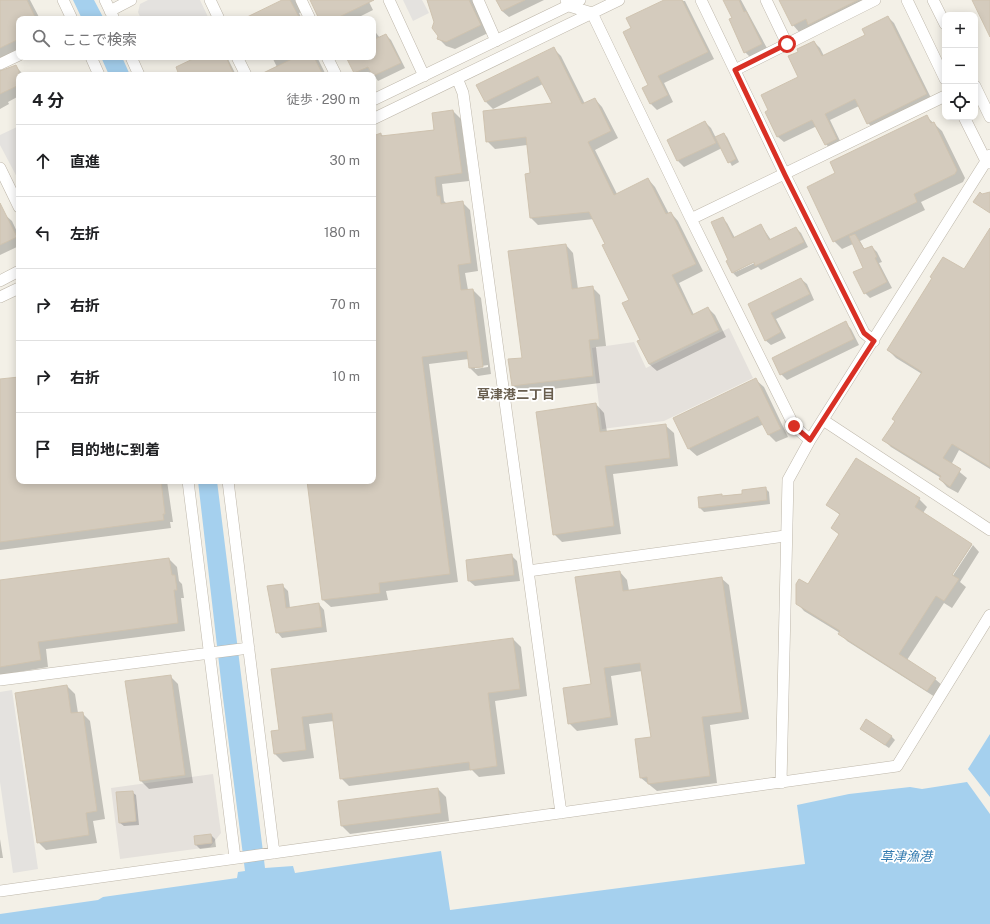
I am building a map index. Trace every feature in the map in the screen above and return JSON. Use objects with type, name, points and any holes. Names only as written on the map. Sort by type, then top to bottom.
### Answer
[{"type":"street","points":[[63,0],[71,16]]},
{"type":"street","points":[[105,0],[112,15],[131,0]]},
{"type":"street","points":[[210,0],[218,16]]},
{"type":"street","points":[[301,0],[309,16]]},
{"type":"street","points":[[389,0],[424,76]]},
{"type":"street","points":[[478,0],[496,41]]},
{"type":"street","points":[[376,99],[496,41],[568,3],[580,0]]},
{"type":"street","points":[[376,118],[619,0]]},
{"type":"street","points":[[701,0],[785,175],[864,333],[874,341]]},
{"type":"street","points":[[766,0],[787,44]]},
{"type":"street","points":[[735,70],[875,0]]},
{"type":"street","points":[[907,0],[942,73]]},
{"type":"street","points":[[568,3],[592,13],[691,219],[794,426],[810,440]]},
{"type":"street","points":[[935,3],[942,18]]},
{"type":"street","points":[[0,64],[16,56]]},
{"type":"street","points":[[92,60],[98,72]]},
{"type":"street","points":[[132,60],[138,72]]},
{"type":"street","points":[[238,60],[244,72]]},
{"type":"street","points":[[328,60],[334,72]]},
{"type":"street","points":[[457,78],[463,94],[561,813]]},
{"type":"street","points":[[978,92],[990,117]]},
{"type":"street","points":[[691,219],[785,175],[942,97]]},
{"type":"street","points":[[781,783],[785,536],[788,480],[810,440],[989,160],[966,120]]},
{"type":"street","points":[[0,168],[16,201]]},
{"type":"street","points":[[0,281],[16,273]]},
{"type":"street","points":[[0,297],[16,289]]},
{"type":"street","points":[[823,420],[990,530]]},
{"type":"street","points":[[188,484],[212,651],[238,858]]},
{"type":"street","points":[[228,484],[245,648],[271,854]]},
{"type":"street","points":[[528,571],[785,536]]},
{"type":"street","points":[[0,891],[897,766],[990,615]]},
{"type":"street","points":[[0,680],[212,651],[245,648]]},
{"type":"shaded area","points":[[148,0],[200,0],[208,16],[140,16],[138,12],[140,4]]},
{"type":"shaded area","points":[[403,0],[422,0],[429,13],[413,21]]},
{"type":"shaded area","points":[[16,127],[16,175],[0,145],[0,135]]},
{"type":"shaded area","points":[[729,328],[753,378],[664,421],[602,429],[592,348],[634,342],[646,368]]},
{"type":"shaded area","points":[[12,690],[38,869],[13,873],[0,782],[0,692]]},
{"type":"shaded area","points":[[213,774],[221,833],[210,847],[120,859],[111,788]]},
{"type":"water","points":[[73,0],[94,0],[102,16],[81,16]]},
{"type":"water","points":[[102,60],[123,60],[129,72],[108,72]]},
{"type":"water","name":"草津漁港","points":[[198,484],[217,484],[265,868],[293,866],[295,873],[441,851],[450,910],[805,864],[797,805],[849,794],[910,787],[922,789],[967,782],[990,814],[990,924],[0,924],[0,914],[98,900],[103,897],[237,878],[238,872],[245,871]]},
{"type":"water","points":[[990,734],[990,797],[968,769]]},
{"type":"building","points":[[0,0],[27,0],[35,16],[16,16],[16,40],[0,48]]},
{"type":"building","points":[[282,0],[290,0],[298,16],[249,16]]},
{"type":"building","points":[[310,0],[374,0],[341,16],[318,16]]},
{"type":"building","points":[[427,0],[469,0],[481,25],[446,42],[437,39],[438,36],[432,28],[434,22]]},
{"type":"building","points":[[496,0],[525,0],[502,11]]},
{"type":"building","points":[[664,0],[682,0],[708,52],[658,76],[668,95],[650,104],[642,88],[648,85],[623,32],[631,28],[626,18]]},
{"type":"building","points":[[723,0],[739,0],[762,44],[744,53],[729,19],[732,18]]},
{"type":"building","points":[[779,0],[858,0],[808,25],[806,19],[792,26]]},
{"type":"building","points":[[972,0],[990,0],[990,37],[978,12]]},
{"type":"building","points":[[888,16],[927,94],[867,124],[855,99],[825,114],[837,139],[825,145],[812,120],[777,137],[765,112],[768,110],[761,95],[798,77],[788,56],[798,52],[797,49],[814,41],[822,56],[865,35],[862,29]]},
{"type":"building","points":[[386,34],[401,63],[376,75],[376,72],[371,72],[368,67],[354,72],[348,60],[376,60],[376,39]]},
{"type":"building","points":[[554,47],[582,104],[595,98],[611,131],[588,142],[614,195],[648,178],[666,214],[671,212],[696,264],[672,275],[692,315],[708,307],[719,330],[649,364],[637,341],[640,340],[622,303],[629,300],[602,245],[605,244],[589,212],[530,218],[525,174],[530,173],[526,137],[486,142],[483,111],[552,103],[538,76],[485,102],[476,85]]},
{"type":"building","points":[[191,60],[227,60],[233,72],[178,72],[176,67]]},
{"type":"building","points":[[290,60],[316,60],[322,72],[265,72]]},
{"type":"building","points":[[16,65],[19,72],[16,72],[16,86],[0,94],[0,71]]},
{"type":"building","points":[[453,110],[462,173],[435,177],[437,196],[440,196],[441,204],[463,201],[471,263],[458,265],[461,290],[473,289],[483,367],[469,368],[467,351],[422,357],[450,574],[379,583],[380,593],[322,600],[307,484],[376,484],[376,135],[381,133],[381,136],[434,130],[432,113]]},
{"type":"building","points":[[927,115],[931,123],[934,122],[957,170],[955,174],[914,194],[917,202],[833,242],[807,187],[835,173],[830,162]]},
{"type":"building","points":[[705,121],[716,143],[677,161],[667,140]]},
{"type":"building","points":[[724,133],[736,159],[728,163],[715,137]]},
{"type":"building","points":[[980,192],[982,194],[990,192],[990,213],[973,202]]},
{"type":"building","points":[[0,203],[16,237],[0,245]]},
{"type":"building","points":[[723,217],[733,238],[761,224],[769,240],[796,227],[804,242],[755,266],[754,262],[732,273],[726,261],[728,260],[711,222]]},
{"type":"building","points":[[990,228],[990,467],[952,444],[943,458],[961,469],[950,487],[939,479],[941,476],[882,440],[895,421],[892,419],[922,372],[887,350],[932,278],[930,277],[943,257],[964,269]]},
{"type":"building","points":[[855,234],[864,249],[872,246],[877,257],[875,258],[887,282],[864,294],[853,272],[863,268],[849,236]]},
{"type":"building","points":[[566,244],[572,289],[593,286],[599,339],[589,340],[593,376],[512,386],[508,359],[522,358],[508,251]]},
{"type":"building","points":[[801,278],[810,294],[771,313],[781,332],[765,341],[748,304]]},
{"type":"building","points":[[846,321],[854,339],[780,375],[772,358]]},
{"type":"building","points":[[16,377],[16,484],[161,484],[165,514],[163,514],[164,520],[0,542],[0,379]]},
{"type":"building","points":[[756,378],[781,429],[768,435],[758,416],[688,449],[673,418]]},
{"type":"building","points":[[596,403],[600,432],[666,424],[670,458],[605,466],[614,526],[553,535],[536,412]]},
{"type":"building","points":[[856,458],[920,498],[915,507],[972,544],[952,575],[959,579],[944,601],[936,596],[899,654],[936,678],[927,691],[838,634],[840,631],[796,604],[796,584],[799,579],[808,584],[839,534],[831,528],[840,514],[826,505]]},
{"type":"building","points":[[766,487],[767,500],[699,508],[698,497],[722,494],[722,496],[742,494],[742,490]]},
{"type":"building","points":[[512,554],[514,575],[468,581],[466,560]]},
{"type":"building","points":[[169,558],[172,575],[175,575],[177,590],[174,590],[178,623],[38,642],[41,660],[0,667],[0,580]]},
{"type":"building","points":[[620,571],[623,591],[722,577],[742,712],[702,717],[710,776],[648,784],[647,777],[640,778],[635,739],[651,737],[640,663],[604,668],[611,717],[568,724],[563,688],[591,684],[575,577]]},
{"type":"building","points":[[283,584],[286,608],[319,603],[322,627],[276,633],[267,586]]},
{"type":"building","points":[[513,638],[520,689],[488,693],[497,766],[470,770],[469,762],[340,779],[332,713],[302,717],[306,750],[274,754],[271,731],[279,730],[271,669]]},
{"type":"building","points":[[171,675],[185,775],[140,781],[125,681]]},
{"type":"building","points":[[67,685],[71,713],[83,712],[97,811],[86,813],[89,835],[37,843],[15,693]]},
{"type":"building","points":[[866,719],[892,736],[885,745],[860,729]]},
{"type":"building","points":[[438,788],[441,813],[341,826],[338,801]]},
{"type":"building","points":[[133,791],[136,821],[119,823],[116,792]]},
{"type":"building","points":[[211,834],[212,843],[195,845],[194,836]]},
{"type":"district","name":"草津港二丁目","points":[[516,394]]},
{"type":"route","points":[[787,44],[735,70],[785,175],[864,333],[874,341],[810,440],[794,426]]}]
